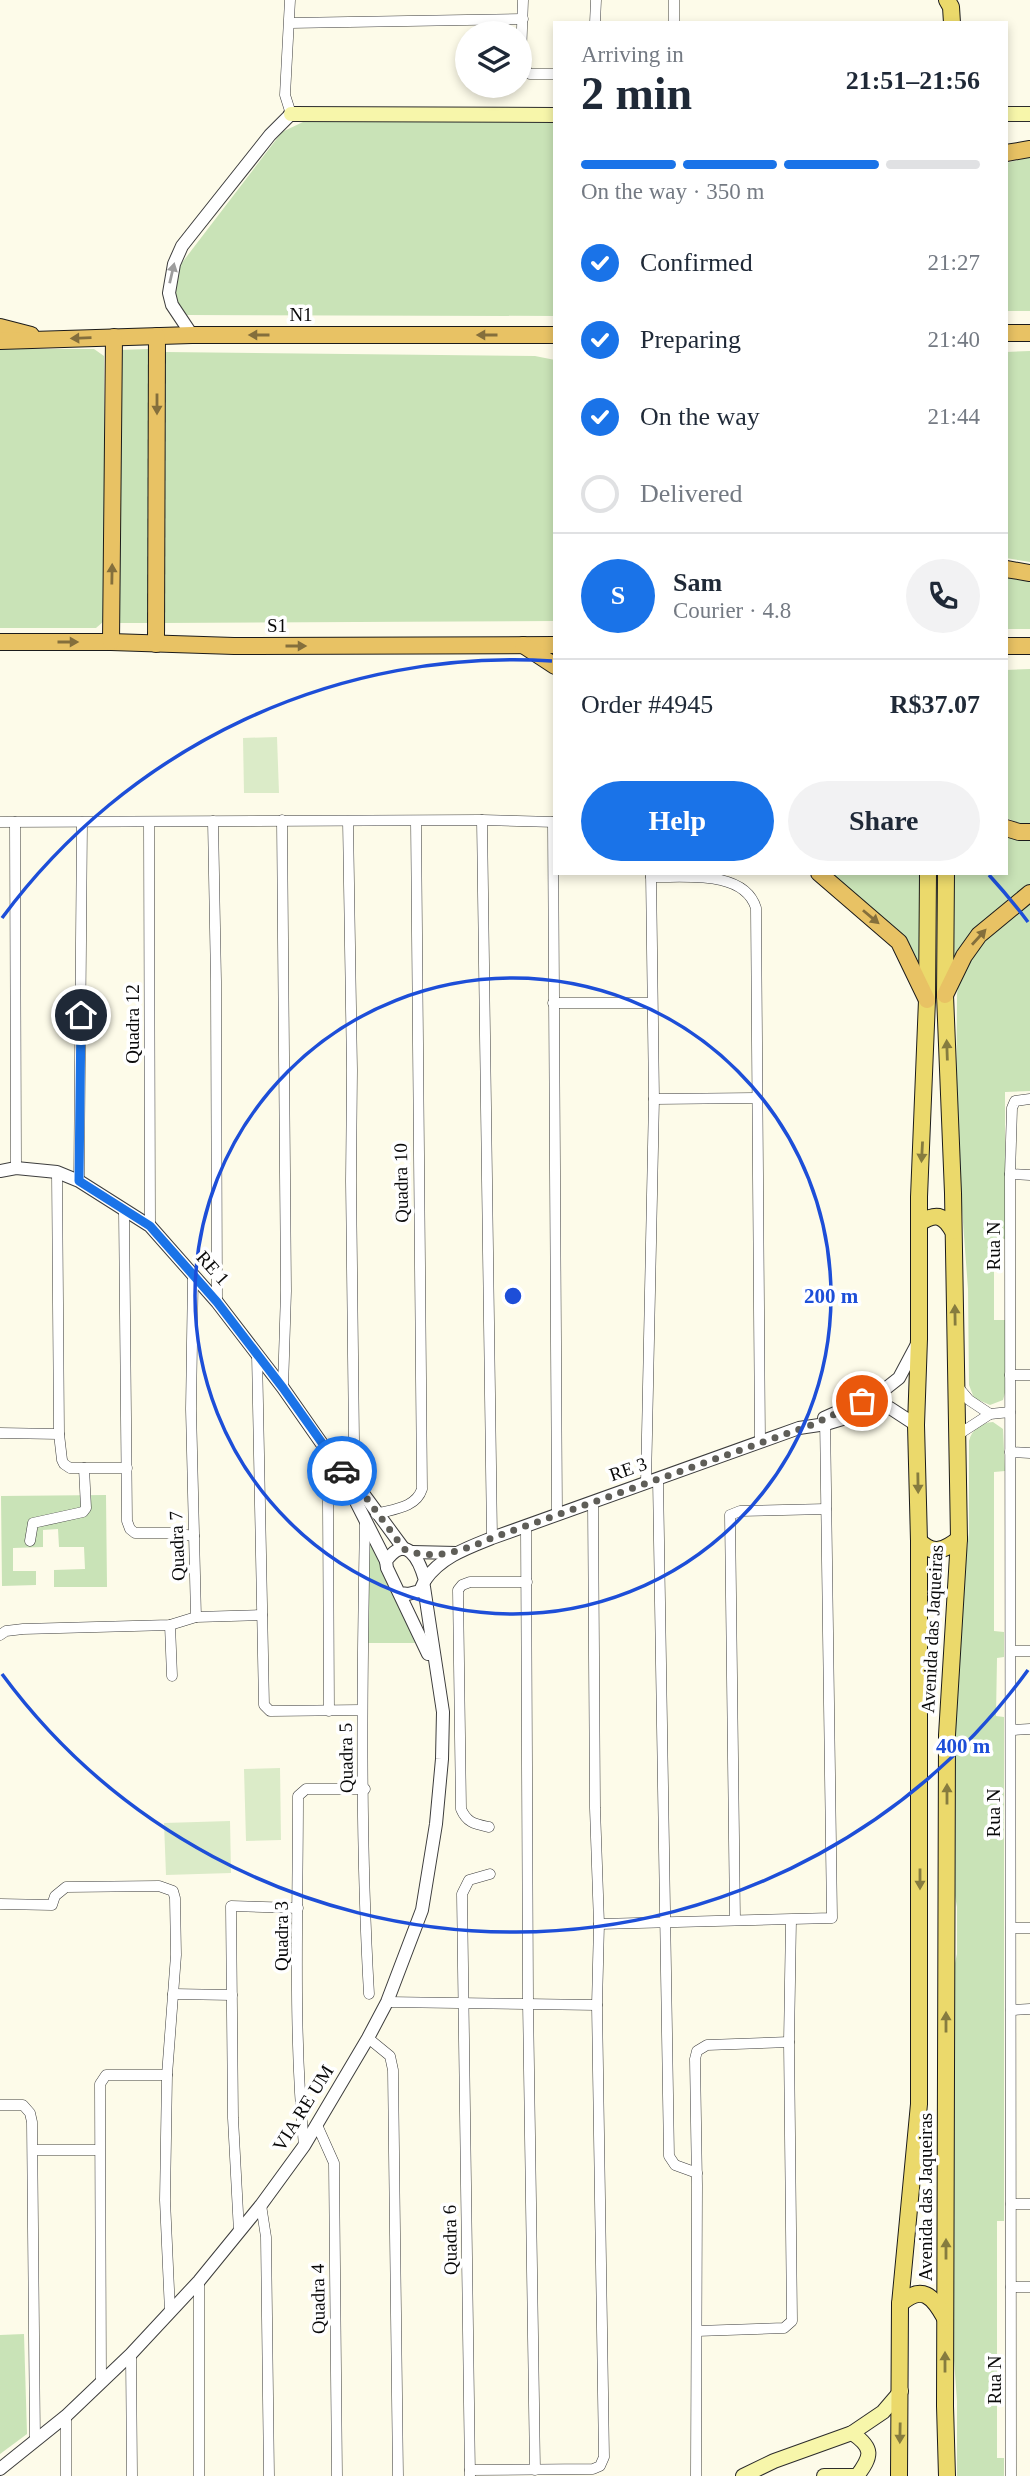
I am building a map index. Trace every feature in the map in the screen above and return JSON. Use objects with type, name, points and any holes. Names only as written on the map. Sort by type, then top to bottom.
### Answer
[{"type":"highway","points":[[1008,153],[1030,149]]},
{"type":"highway","points":[[0,327],[47,339]]},
{"type":"highway","name":"N1","points":[[0,341],[192,335],[553,335]]},
{"type":"highway","points":[[529,335],[553,346]]},
{"type":"highway","points":[[156,644],[157,336]]},
{"type":"highway","points":[[111,642],[114,337]]},
{"type":"highway","points":[[1008,569],[1030,573]]},
{"type":"highway","name":"S1","points":[[0,642],[553,645]]},
{"type":"highway","points":[[523,645],[553,665]]},
{"type":"highway","points":[[1008,646],[1030,646]]},
{"type":"highway","points":[[1008,829],[1030,832]]},
{"type":"highway","points":[[821,875],[898,942],[927,1000]]},
{"type":"highway","points":[[945,995],[964,956],[979,935],[1030,892]]},
{"type":"main road","points":[[943,21],[947,0]]},
{"type":"main road","points":[[947,0],[951,7],[951,21]]},
{"type":"main road","points":[[291,114],[553,115]]},
{"type":"main road","points":[[1008,114],[1030,114]]},
{"type":"main road","name":"Avenida das Jaqueiras","points":[[899,2476],[900,2304],[919,2104],[919,1541],[916,1425],[928,875]]},
{"type":"main road","name":"Avenida das Jaqueiras","points":[[946,875],[945,995],[959,1539],[947,1735],[947,2476]]},
{"type":"main road","points":[[919,1223],[937,1216],[946,1220],[953,1231]]},
{"type":"main road","points":[[919,1541],[926,1549],[934,1551],[947,1549],[959,1539]]},
{"type":"main road","points":[[900,2304],[909,2296],[921,2293],[933,2299],[945,2318]]},
{"type":"main road","points":[[743,2476],[774,2460],[852,2433],[883,2412],[901,2391]]},
{"type":"main road","points":[[824,2476],[857,2476],[866,2464],[869,2452],[867,2445],[852,2433]]},
{"type":"street","points":[[192,335],[179,317],[169,293],[174,264],[182,246],[270,135],[291,114],[285,95],[290,0]]},
{"type":"street","points":[[523,0],[522,67],[530,74],[553,74]]},
{"type":"street","points":[[595,21],[596,0]]},
{"type":"street","points":[[674,0],[674,21]]},
{"type":"street","points":[[290,23],[523,19]]},
{"type":"street","points":[[282,820],[286,1291],[283,1388]]},
{"type":"street","points":[[482,820],[492,1538]]},
{"type":"street","points":[[213,821],[217,1302]]},
{"type":"street","points":[[341,1471],[354,1441],[348,821]]},
{"type":"street","name":"Quadra 10","points":[[371,1517],[409,1505],[417,1500],[422,1489],[416,821]]},
{"type":"street","points":[[0,822],[553,822]]},
{"type":"street","points":[[15,822],[16,1168]]},
{"type":"street","points":[[79,1181],[82,822]]},
{"type":"street","name":"Quadra 12","points":[[149,822],[150,1226]]},
{"type":"street","points":[[554,875],[557,1515]]},
{"type":"street","points":[[697,2173],[675,2165],[669,2156],[666,1922],[652,1481],[654,1099],[651,875],[724,880],[740,886],[754,902],[761,1442]]},
{"type":"street","points":[[553,1003],[651,1003]]},
{"type":"street","points":[[654,1099],[756,1098]]},
{"type":"street","name":"Rua N","points":[[1011,2476],[1010,1174],[1012,1108],[1015,1101],[1030,1099]]},
{"type":"street","name":"RE 1","points":[[0,1171],[16,1168],[57,1172],[79,1181],[150,1226],[217,1302],[283,1388],[341,1471],[362,1492],[386,1561]]},
{"type":"street","points":[[57,1172],[59,1434],[64,1464],[70,1468],[127,1468]]},
{"type":"street","points":[[1010,1174],[1030,1175]]},
{"type":"street","points":[[124,1210],[127,1521],[135,1533],[194,1535]]},
{"type":"street","name":"Quadra 7","points":[[193,1275],[191,1409],[196,1617]]},
{"type":"street","name":"RE 3","points":[[822,1422],[880,1392],[900,1378],[919,1339]]},
{"type":"street","points":[[257,1354],[265,1709],[362,1710]]},
{"type":"street","points":[[1010,1375],[1030,1375]]},
{"type":"street","points":[[956,1384],[969,1400],[990,1414]]},
{"type":"street","name":"RE 3","points":[[424,1584],[436,1566],[456,1553],[492,1538],[822,1422],[890,1408],[916,1425]]},
{"type":"street","points":[[956,1437],[990,1414],[1010,1412]]},
{"type":"street","points":[[599,1924],[832,1918],[826,1509],[822,1422]]},
{"type":"street","points":[[0,1433],[59,1434]]},
{"type":"street","points":[[1010,1452],[1030,1453]]},
{"type":"street","points":[[30,1541],[33,1523],[83,1512],[86,1508],[84,1468]]},
{"type":"street","points":[[328,1501],[329,1711]]},
{"type":"street","points":[[470,2473],[593,2469],[600,2466],[604,2457],[593,1502]]},
{"type":"street","points":[[735,1920],[730,1515],[740,1511],[826,1509]]},
{"type":"street","name":"RE 1","points":[[371,1517],[408,1550]]},
{"type":"street","name":"Quadra 5","points":[[369,1994],[362,1710],[371,1517]]},
{"type":"street","points":[[526,1526],[528,2002],[535,2470]]},
{"type":"street","points":[[408,1550],[418,1559],[424,1584],[415,1593],[400,1593],[391,1579],[386,1561],[394,1551],[408,1550]]},
{"type":"street","name":"RE 3","points":[[408,1550],[456,1553]]},
{"type":"street","points":[[489,1827],[472,1823],[465,1818],[461,1809],[458,1590],[470,1582],[527,1582]]},
{"type":"street","name":"VIA RE UM","points":[[0,2469],[66,2416],[101,2383],[199,2281],[261,2206],[304,2146],[387,2001],[422,1910],[436,1824],[442,1759],[443,1712],[434,1667],[424,1584]]},
{"type":"street","name":"VIA RE UM","points":[[400,1593],[434,1667]]},
{"type":"street","points":[[0,1635],[6,1631],[23,1629],[170,1625],[196,1617],[262,1615]]},
{"type":"street","points":[[170,1625],[172,1676]]},
{"type":"street","points":[[1010,1651],[1030,1651]]},
{"type":"street","points":[[1011,1730],[1030,1729]]},
{"type":"street","name":"Quadra 3","points":[[304,2146],[298,2077],[300,1792],[306,1789],[365,1788]]},
{"type":"street","name":"Quadra 6","points":[[470,2473],[462,1894],[470,1880],[490,1874]]},
{"type":"street","points":[[0,1904],[52,1905],[55,1896],[66,1887],[159,1886],[173,1891],[176,1955],[167,2075],[165,2200],[170,2312]]},
{"type":"street","points":[[239,2232],[233,2118],[231,1906],[298,1908]]},
{"type":"street","points":[[697,2331],[785,2328],[792,2321],[789,2042],[791,1920]]},
{"type":"street","points":[[1011,1928],[1030,1928]]},
{"type":"street","points":[[173,1994],[232,1995]]},
{"type":"street","points":[[387,2001],[597,2005]]},
{"type":"street","points":[[1011,2010],[1030,2009]]},
{"type":"street","points":[[368,2038],[390,2056],[393,2070],[398,2476]]},
{"type":"street","points":[[697,2473],[695,2059],[697,2052],[707,2045],[789,2042]]},
{"type":"street","points":[[101,2383],[100,2084],[106,2075],[167,2075]]},
{"type":"street","points":[[0,2105],[23,2105],[30,2113],[32,2122],[35,2441]]},
{"type":"street","name":"Quadra 4","points":[[317,2125],[334,2163],[337,2476]]},
{"type":"street","points":[[33,2151],[99,2150]]},
{"type":"street","points":[[1011,2204],[1030,2204]]},
{"type":"street","points":[[261,2206],[266,2237],[269,2476]]},
{"type":"street","points":[[199,2281],[199,2476]]},
{"type":"street","points":[[1011,2287],[1030,2287]]},
{"type":"street","points":[[131,2354],[132,2476]]},
{"type":"street","points":[[66,2416],[66,2476]]},
{"type":"green space","points":[[303,122],[553,122],[553,316],[187,315],[179,310],[173,289],[181,264],[282,132]]},
{"type":"green space","points":[[1030,157],[1030,311],[1008,311],[1008,162]]},
{"type":"green space","points":[[0,349],[94,349],[104,356],[104,621],[96,628],[0,628]]},
{"type":"green space","points":[[149,349],[150,623],[119,623],[119,350]]},
{"type":"green space","points":[[1030,351],[1030,562],[1008,558],[1008,352]]},
{"type":"green space","points":[[165,352],[535,356],[553,360],[553,621],[161,623]]},
{"type":"green space","points":[[1008,571],[1030,575],[1030,629],[1008,629]]},
{"type":"green space","points":[[1030,669],[1030,824],[1008,819],[1008,670]]},
{"type":"green space","points":[[277,737],[279,793],[244,793],[243,738]]},
{"type":"green space","points":[[1008,832],[1030,837],[1030,885],[991,917],[952,969],[951,875],[1008,875]]},
{"type":"green space","points":[[831,875],[919,875],[920,965],[901,934]]},
{"type":"green space","points":[[1030,900],[1030,1091],[1005,1092],[1005,1239],[994,1240],[994,1320],[1005,1320],[1005,1393],[1003,1400],[990,1405],[974,1398],[969,1385],[968,1289],[956,1128],[957,994],[967,965],[975,952],[995,930]]},
{"type":"green space","points":[[993,1422],[1003,1429],[1005,1471],[994,1472],[994,1631],[1004,1632],[1004,1657],[997,1658],[996,1716],[1004,1717],[1004,2221],[997,2221],[997,2458],[1004,2458],[1004,2476],[957,2476],[957,2401],[952,2333],[952,1977],[957,1954],[957,1907],[952,1879],[952,1716],[969,1533],[969,1441],[978,1427]]},
{"type":"green space","points":[[106,1495],[107,1587],[54,1587],[54,1570],[85,1569],[84,1547],[59,1547],[58,1529],[43,1530],[43,1547],[13,1548],[13,1571],[36,1571],[36,1585],[2,1586],[1,1496]]},
{"type":"green space","points":[[367,1536],[396,1597],[415,1643],[367,1643]]},
{"type":"green space","points":[[280,1768],[281,1840],[246,1841],[244,1769]]},
{"type":"green space","points":[[230,1821],[231,1873],[166,1875],[164,1823]]},
{"type":"green space","points":[[24,2334],[27,2434],[0,2454],[0,2335]]},
{"type":"way so far","points":[[342,1471],[362,1492],[404,1549],[435,1554],[456,1553],[814,1424],[862,1401]]},
{"type":"route","points":[[81,1015],[79,1181],[150,1226],[217,1302],[342,1471]]}]
